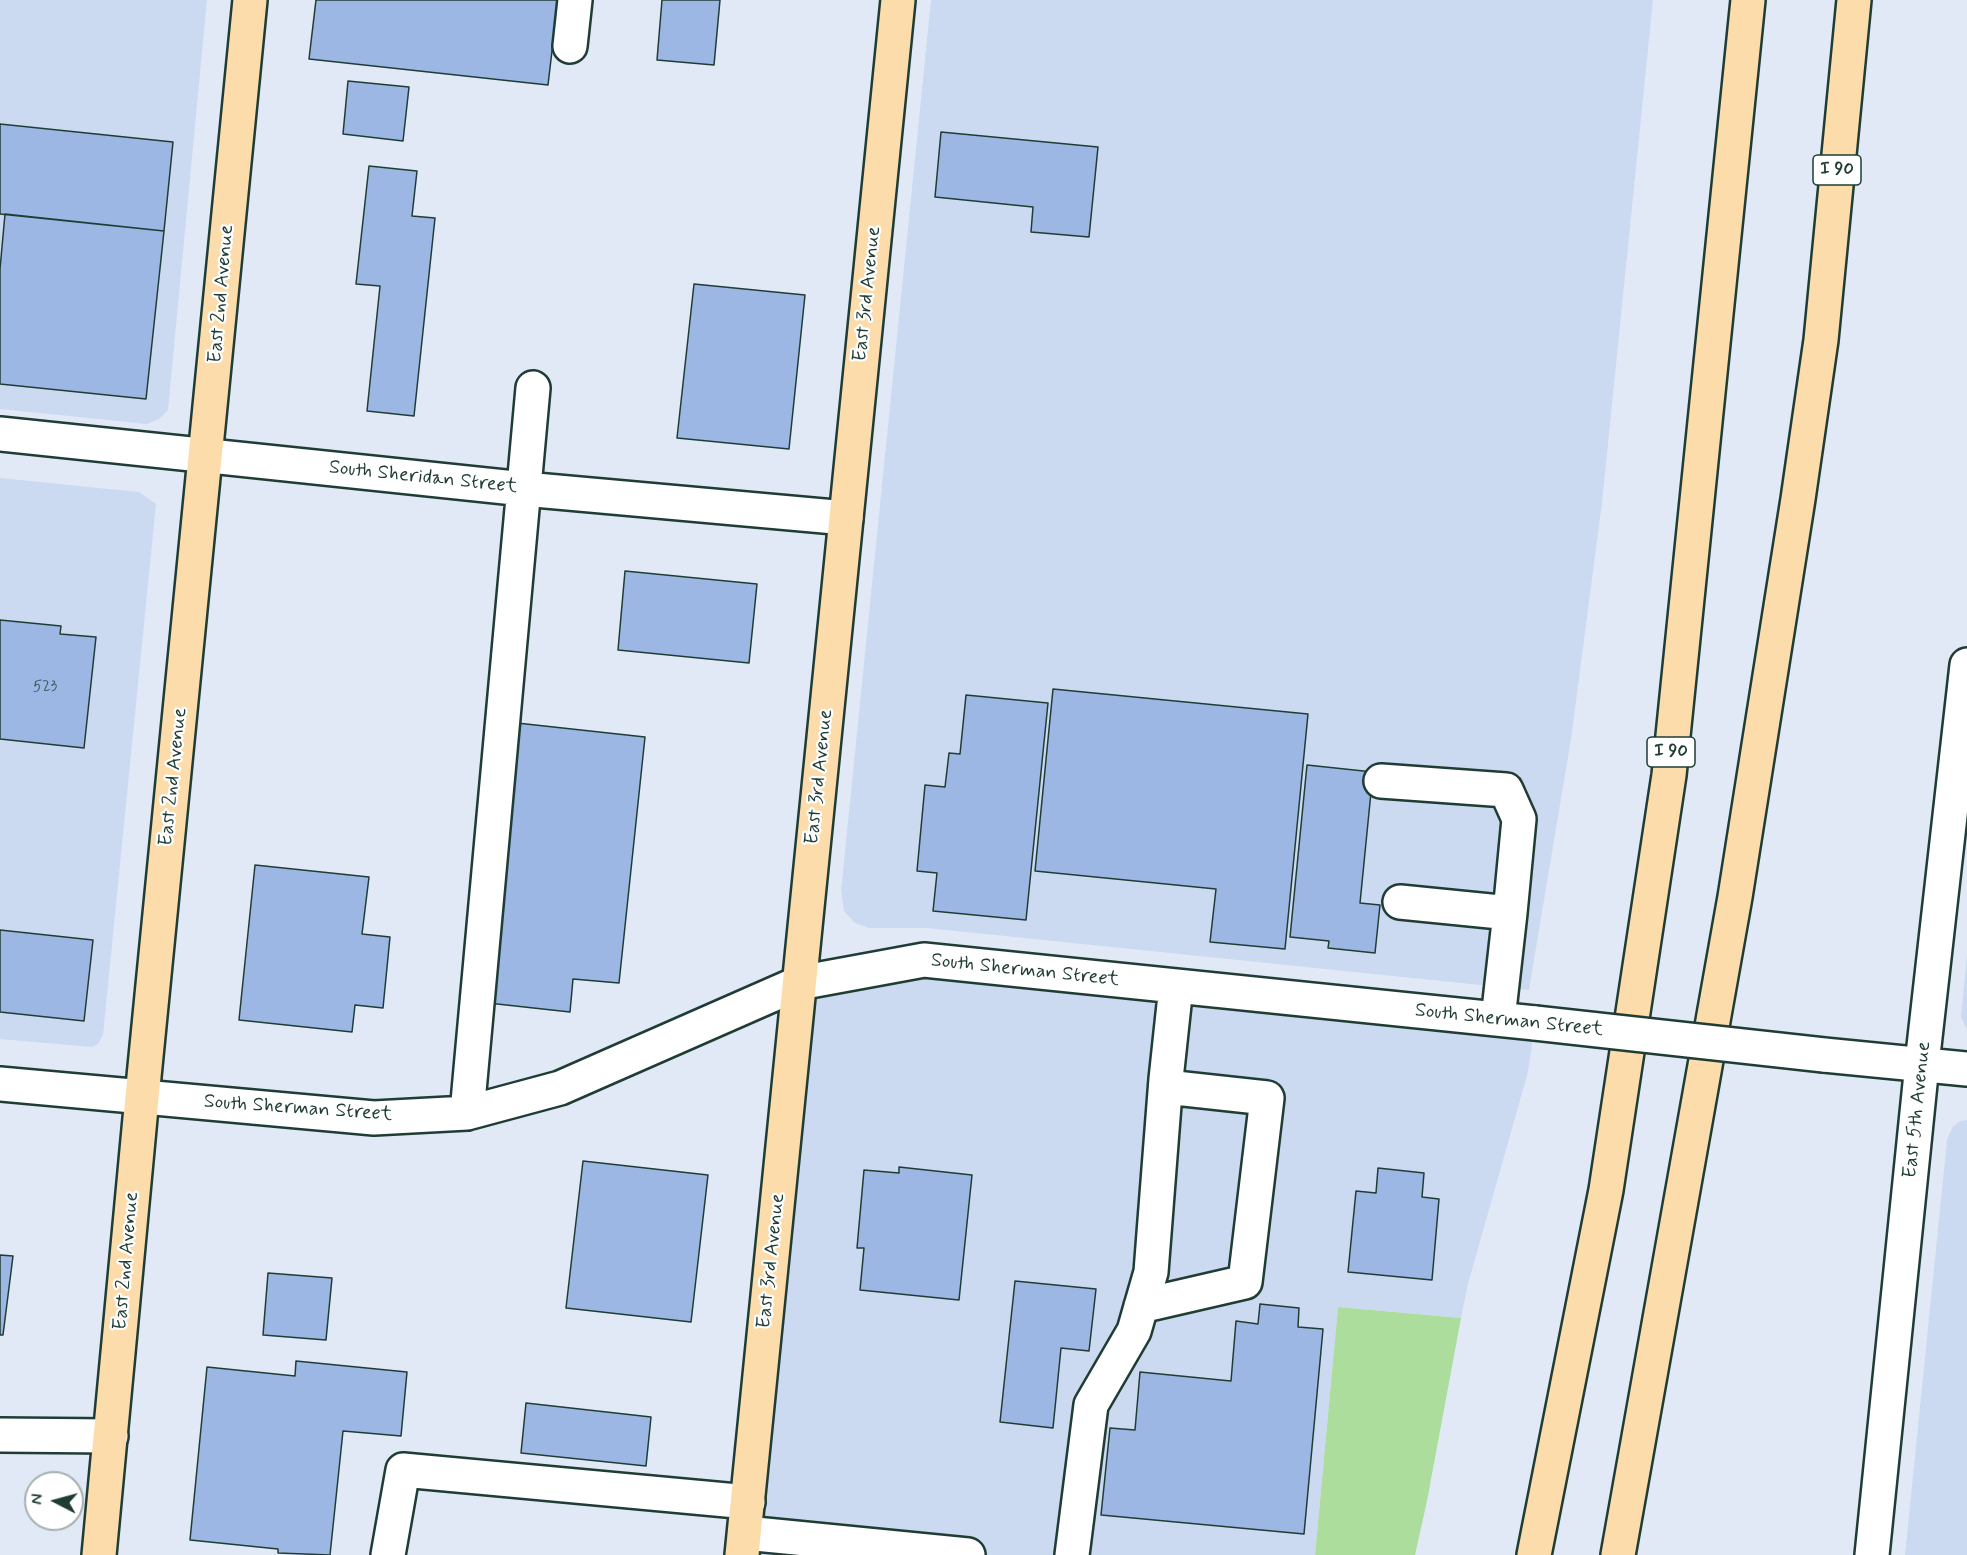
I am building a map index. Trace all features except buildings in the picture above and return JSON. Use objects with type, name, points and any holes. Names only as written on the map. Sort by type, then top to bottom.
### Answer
[{"type":"main road","name":"East 2nd Avenue","points":[[99,1555],[250,0]]},
{"type":"main road","name":"East 3rd Avenue","points":[[745,1530],[898,0]]},
{"type":"main road","name":"I 90","points":[[1532,1555],[1605,1190],[1669,775],[1748,0]]},
{"type":"main road","name":"I 90","points":[[1618,1555],[1733,909],[1798,500],[1821,340],[1854,0]]},
{"type":"street","points":[[570,46],[575,0]]},
{"type":"street","points":[[467,1113],[533,388]]},
{"type":"street","name":"South Sheridan Street","points":[[0,434],[524,489],[846,518]]},
{"type":"street","name":"East 5th Avenue","points":[[1872,1555],[1967,665]]},
{"type":"street","points":[[1381,781],[1506,790],[1519,819],[1498,1019]]},
{"type":"street","points":[[1400,902],[1510,913]]},
{"type":"street","name":"South Sherman Street","points":[[0,1084],[374,1118],[467,1113],[560,1088],[799,982],[924,960],[1967,1069]]},
{"type":"street","points":[[1072,1555],[1091,1405],[1134,1332],[1150,1272],[1176,986]]},
{"type":"street","points":[[1141,1306],[1245,1282],[1267,1098],[1166,1087]]},
{"type":"street","points":[[0,1435],[111,1436]]},
{"type":"street","points":[[388,1555],[403,1470],[856,1550],[968,1555]]},
{"type":"shaded area","points":[[0,0],[207,0],[168,410],[159,419],[147,424],[0,409]]},
{"type":"shaded area","points":[[931,0],[1653,0],[1602,503],[1571,739],[1529,990],[927,928],[869,928],[855,923],[844,911],[841,891]]},
{"type":"shaded area","points":[[0,478],[139,492],[156,504],[103,1035],[98,1044],[92,1047],[0,1039]]},
{"type":"shaded area","points":[[1967,955],[1967,1030],[1961,1017]]},
{"type":"shaded area","points":[[924,960],[1535,1023],[1528,1072],[1468,1284],[1461,1318],[1338,1307],[1315,1555],[742,1555],[799,983]]},
{"type":"shaded area","points":[[1967,1120],[1967,1555],[1905,1555],[1947,1140],[1952,1128],[1960,1121]]},
{"type":"green space","points":[[1338,1307],[1461,1318],[1415,1555],[1315,1555]]}]
